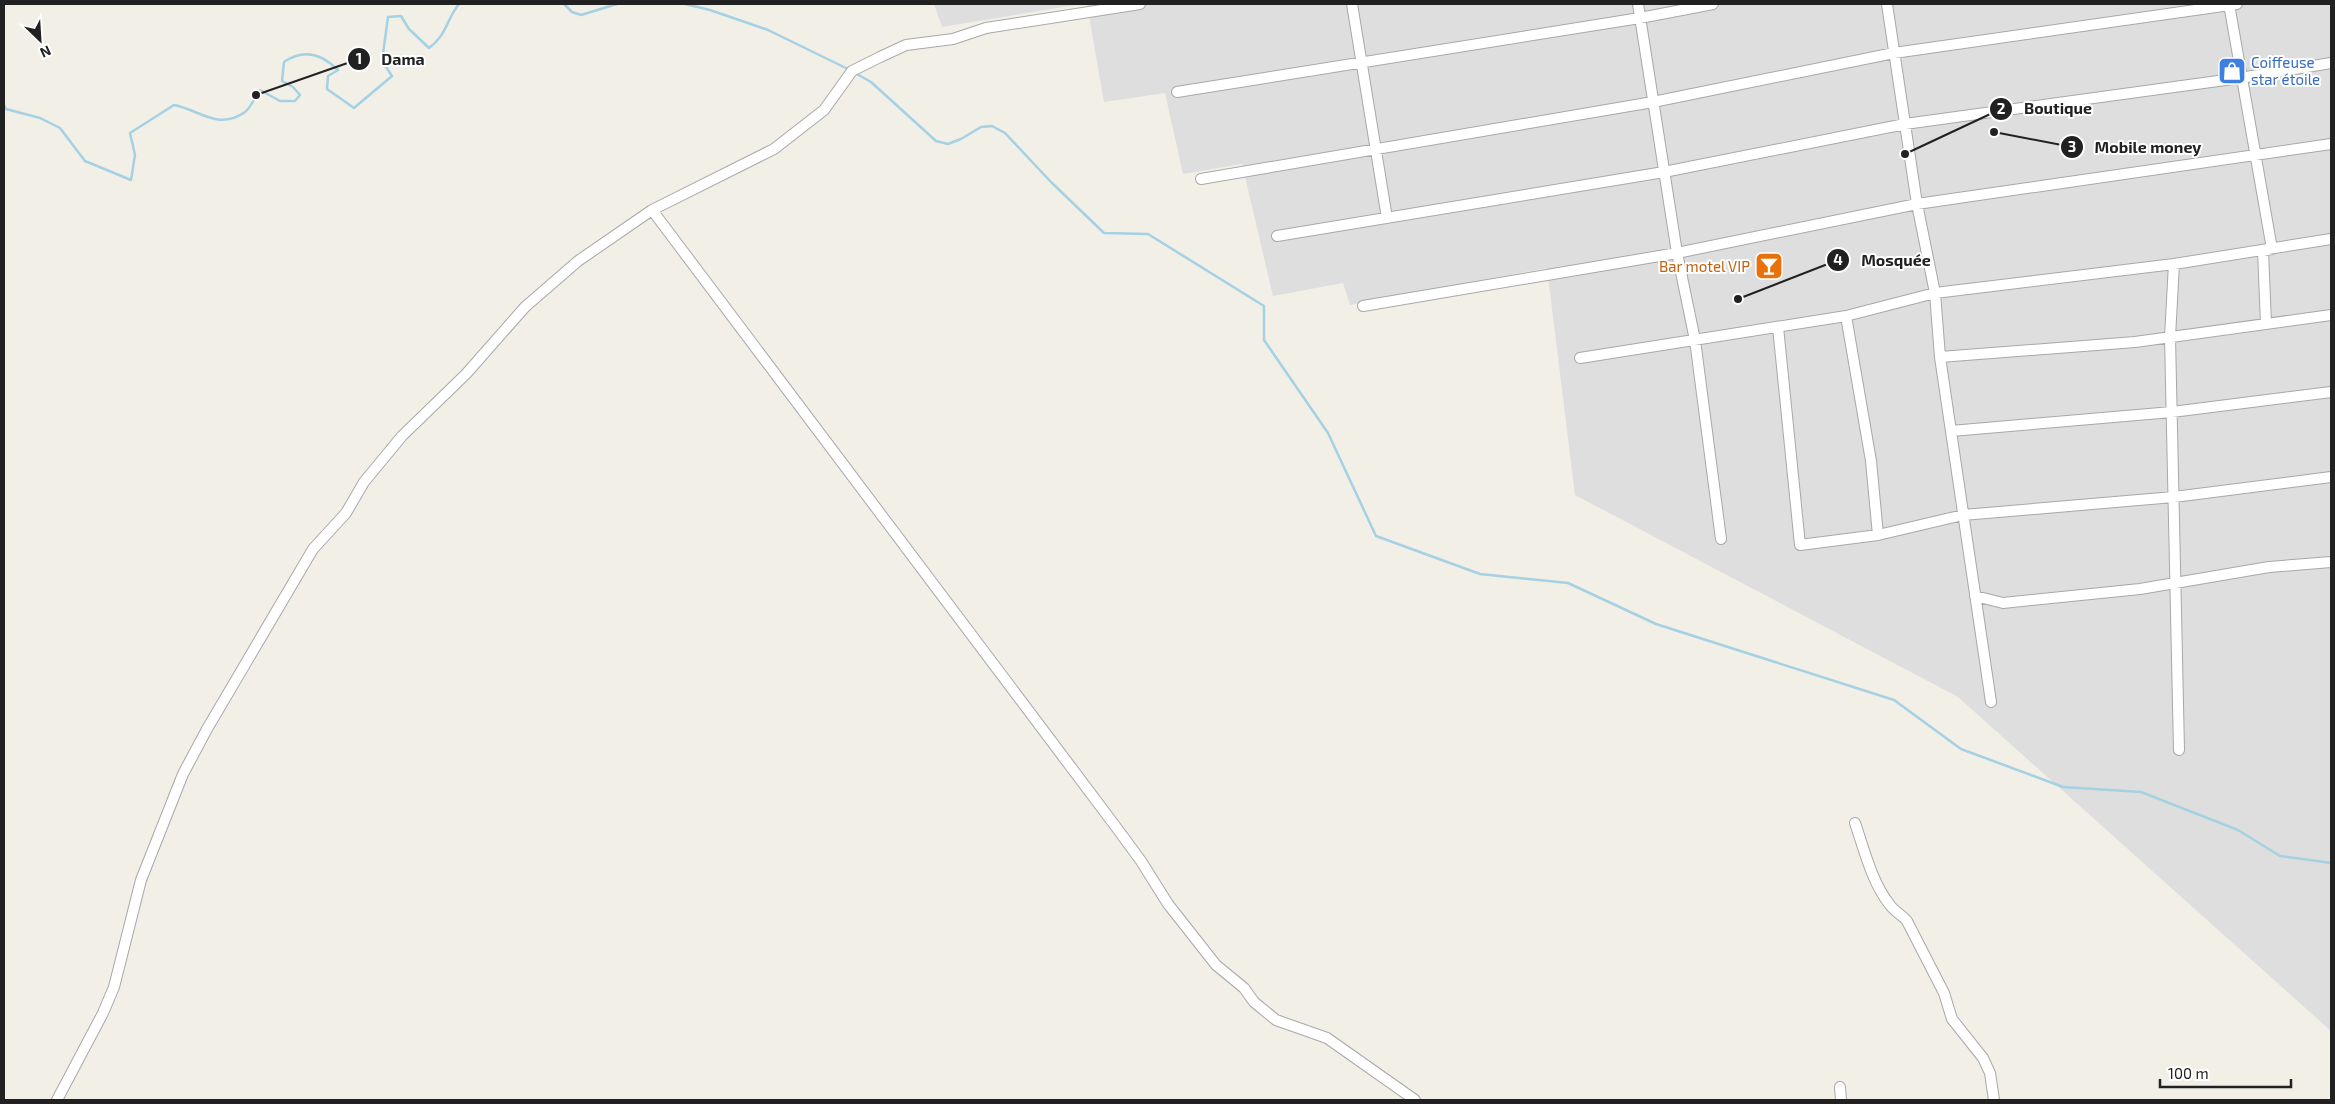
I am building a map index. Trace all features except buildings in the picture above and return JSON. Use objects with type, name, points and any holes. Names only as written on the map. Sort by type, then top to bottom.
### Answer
[{"type":"street","points":[[57,1100],[103,1013],[114,987],[142,880],[183,774],[207,729],[313,549],[338,524],[364,482],[402,436],[466,374],[525,307],[578,261],[652,210],[758,158],[780,145],[824,110],[852,71],[906,45],[953,39],[986,28],[1114,6],[1140,4]]},
{"type":"street","points":[[1352,4],[1374,149],[1387,218]]},
{"type":"street","points":[[1638,4],[1676,253],[1695,340],[1721,539]]},
{"type":"street","points":[[1177,92],[1640,18],[1713,4]]},
{"type":"street","points":[[1886,4],[1917,204],[1935,293],[1940,356],[1992,702]]},
{"type":"street","points":[[1201,178],[1653,102],[1894,53],[2232,4],[2240,78],[2272,249]]},
{"type":"street","points":[[1277,236],[1664,172],[1905,124],[2240,78],[2331,63]]},
{"type":"street","points":[[1363,306],[1676,253],[1917,204],[2256,157],[2331,144]]},
{"type":"street","points":[[652,210],[1116,827],[1141,861],[1168,904],[1216,965],[1244,988],[1254,1002],[1276,1020],[1327,1038],[1416,1100]]},
{"type":"street","points":[[1580,358],[1846,316],[1935,293],[2174,264],[2331,239]]},
{"type":"street","points":[[2266,324],[2263,251],[2272,249]]},
{"type":"street","points":[[2174,264],[2170,337],[2179,750]]},
{"type":"street","points":[[1940,356],[2134,342],[2331,315]]},
{"type":"street","points":[[1846,316],[1871,462],[1878,535]]},
{"type":"street","points":[[1778,327],[1800,545],[1878,535],[1963,515],[2174,497],[2331,477]]},
{"type":"street","points":[[1951,431],[2172,412],[2331,392]]},
{"type":"street","points":[[1976,596],[2003,603],[2140,589],[2269,567],[2331,562]]},
{"type":"street","points":[[1855,823],[1882,892],[1891,907],[1899,912],[1907,921],[1944,993],[1952,1019],[1983,1058],[1990,1072],[1994,1100]]},
{"type":"street","points":[[1840,1088],[1841,1100]]},
{"type":"shaded area","points":[[934,4],[1082,4],[942,27]]},
{"type":"shaded area","points":[[1087,4],[2331,4],[2331,1031],[1958,697],[1575,495],[1547,268],[1350,305],[1343,283],[1273,296],[1242,164],[1183,174],[1165,93],[1104,102]]},
{"type":"waterway","points":[[4,105],[6,109],[40,118],[60,128],[85,161],[131,180],[135,155],[130,133],[174,105],[209,118],[226,120],[245,112],[260,90],[280,101],[295,101],[300,95],[293,87],[282,81],[284,62],[306,54],[326,60],[338,70],[328,76],[327,89],[354,108],[392,76],[382,61],[388,17],[401,16],[409,29],[429,48],[443,33],[459,4]]},
{"type":"waterway","points":[[564,4],[572,12],[581,15],[617,4]]},
{"type":"waterway","points":[[685,4],[710,10],[768,30],[850,70]]},
{"type":"waterway","points":[[855,73],[871,82],[936,141],[948,144],[961,139],[981,127],[992,126],[1005,133],[1051,182],[1104,233],[1148,234],[1264,306],[1264,340],[1328,433],[1376,536],[1480,574],[1568,583],[1656,624],[1894,700],[1961,749],[2063,787],[2141,792],[2238,830],[2280,856],[2331,863]]},
{"type":"place","name":"Coiffeuse star étoile","points":[[2232,71]]},
{"type":"place","name":"Dama","points":[[256,95]]},
{"type":"place","name":"Mobile money","points":[[1994,132]]},
{"type":"place","name":"Boutique","points":[[1905,154]]},
{"type":"place","name":"Bar motel VIP","points":[[1769,266]]},
{"type":"place","name":"Mosquée","points":[[1738,299]]}]
